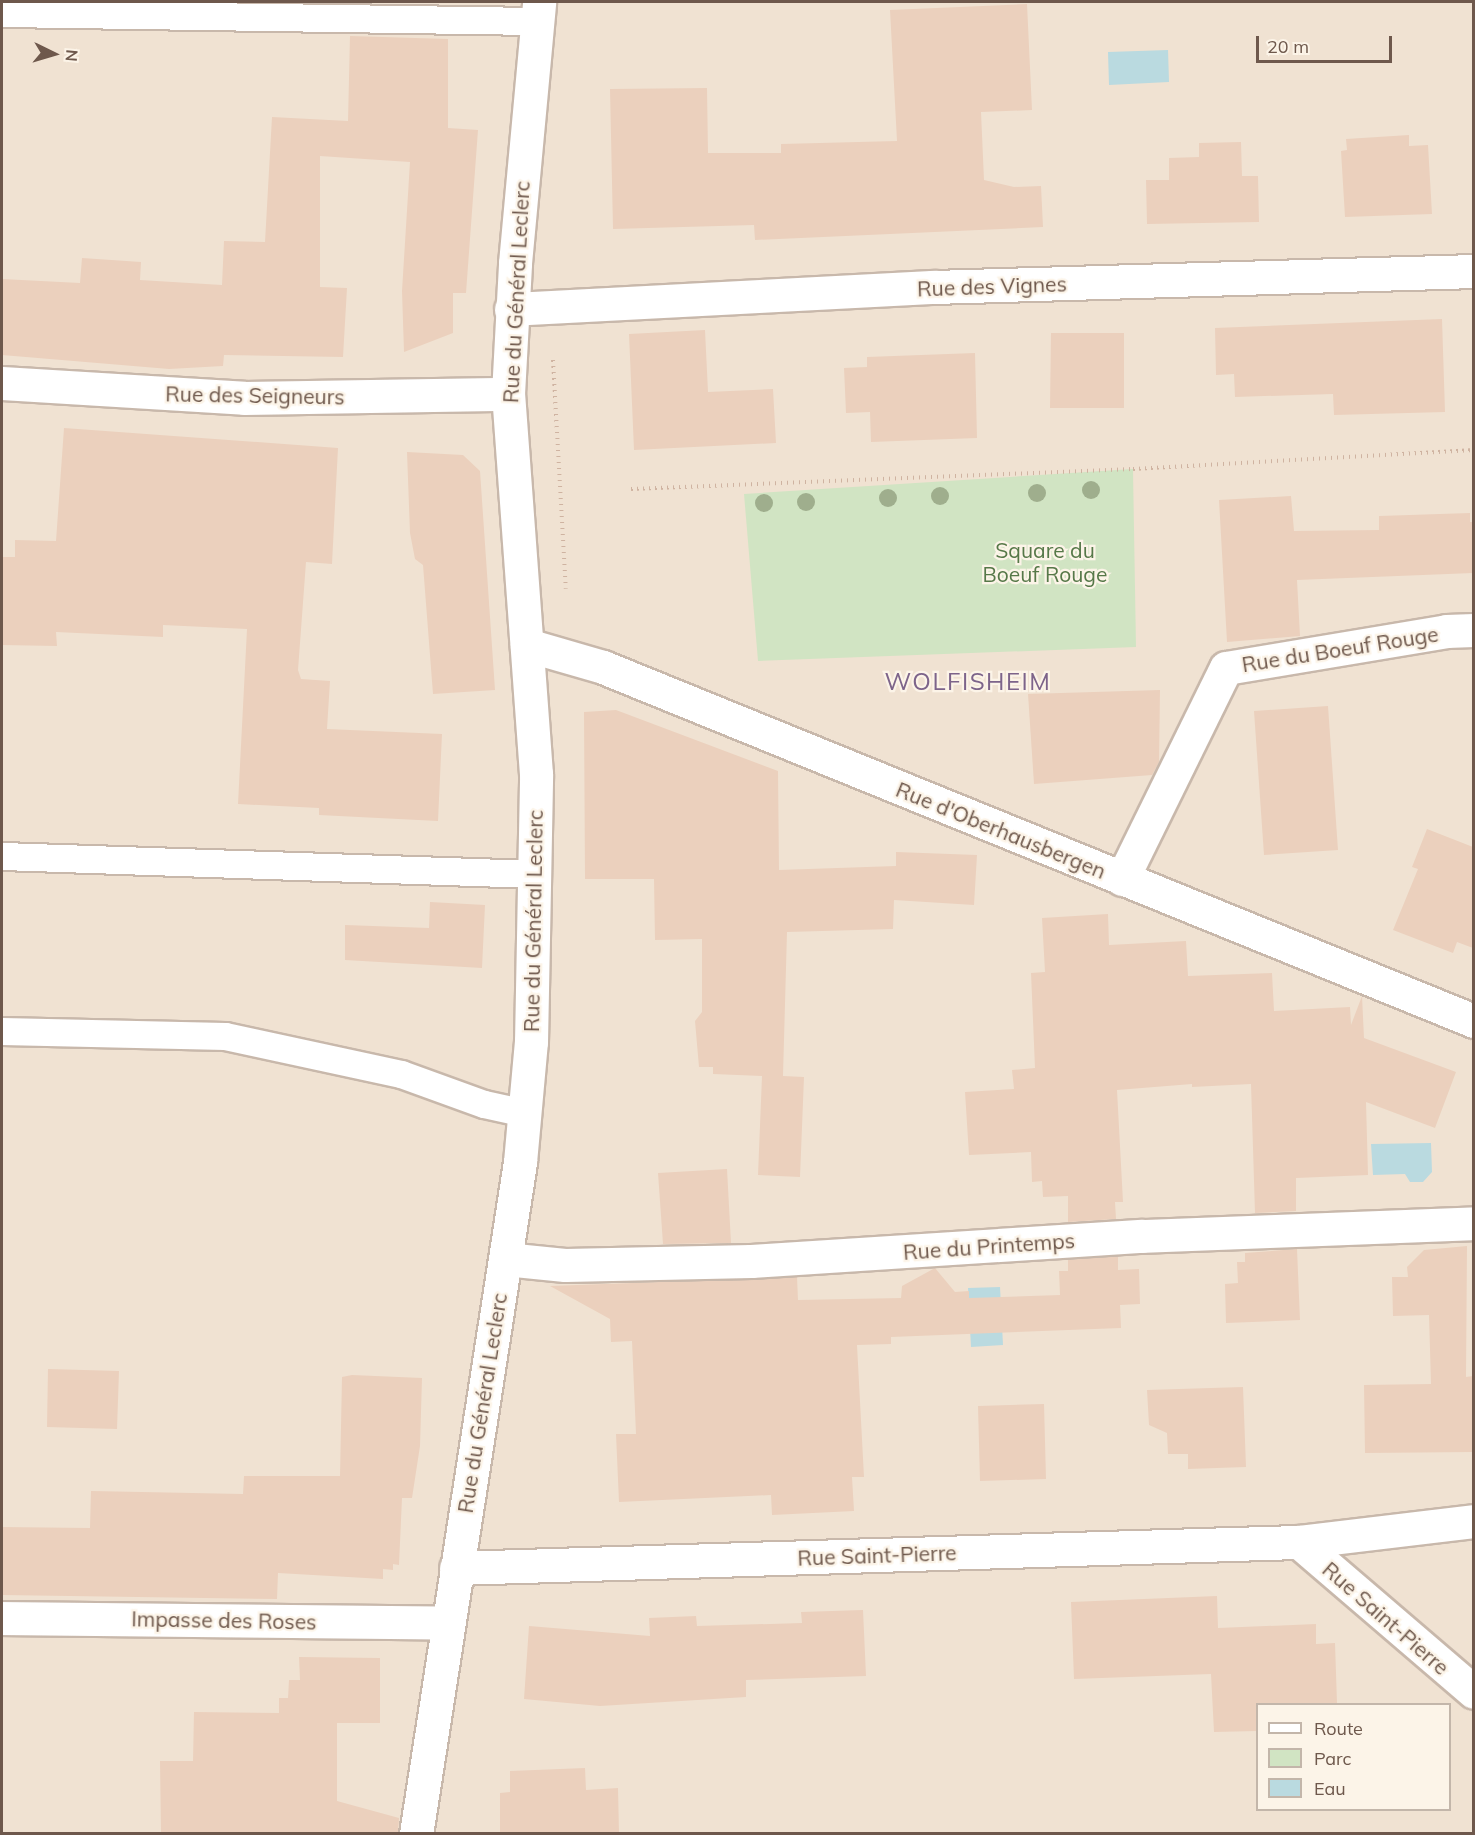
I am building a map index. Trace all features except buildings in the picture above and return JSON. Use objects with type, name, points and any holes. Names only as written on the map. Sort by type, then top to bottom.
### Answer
[{"type":"street","name":"Rue du Général Leclerc","points":[[416,1833],[446,1623],[505,1259],[525,1113],[536,774],[508,394],[515,263],[538,11]]},
{"type":"street","name":"Rue des Vignes","points":[[512,309],[945,287],[1473,271]]},
{"type":"street","name":"Rue des Seigneurs","points":[[2,383],[244,398],[508,394]]},
{"type":"street","name":"Rue du Boeuf Rouge","points":[[1122,879],[1226,668],[1446,631],[1473,630]]},
{"type":"street","name":"Rue d'Oberhausbergen","points":[[527,645],[603,667],[1473,1021]]},
{"type":"street","name":"Rue du Printemps","points":[[505,1259],[566,1265],[751,1260],[1142,1236],[1473,1223]]},
{"type":"street","name":"Rue Saint-Pierre","points":[[456,1568],[1299,1542],[1473,1521]]},
{"type":"street","name":"Rue Saint-Pierre","points":[[1299,1542],[1473,1692]]},
{"type":"street","name":"Impasse des Roses","points":[[2,1618],[446,1623]]},
{"type":"lane","points":[[2,13],[538,11]]},
{"type":"lane","points":[[2,856],[534,874]]},
{"type":"lane","points":[[2,1031],[225,1036],[401,1074],[484,1104],[525,1113]]},
{"type":"path","points":[[549,306],[566,585]]},
{"type":"path","points":[[631,489],[1133,469],[1473,450]]},
{"type":"shaded area","points":[[2,2],[1473,2],[1473,1833],[2,1834]]},
{"type":"green space","name":"Square du Boeuf Rouge","points":[[1133,469],[1136,647],[758,661],[744,494]]},
{"type":"water","points":[[1168,50],[1169,82],[1109,85],[1108,52]]},
{"type":"water","points":[[1431,1143],[1432,1172],[1423,1182],[1410,1182],[1405,1174],[1373,1175],[1371,1144]]},
{"type":"water","points":[[1000,1287],[1003,1345],[971,1347],[968,1288]]},
{"type":"district","name":"WOLFISHEIM","points":[[968,682]]}]
